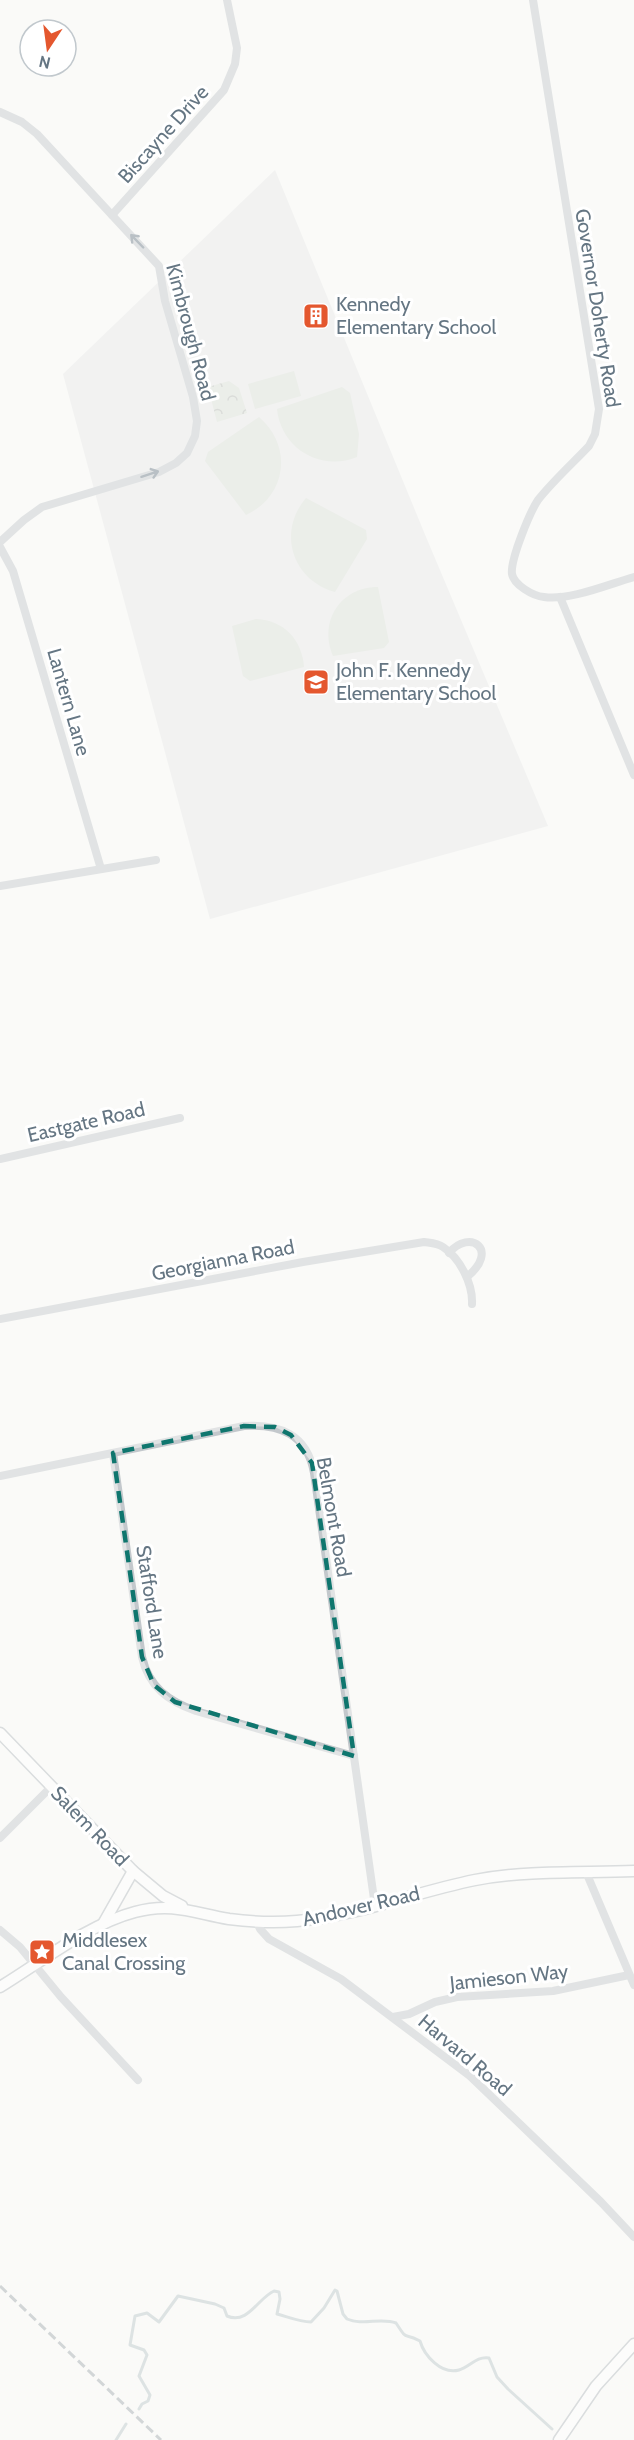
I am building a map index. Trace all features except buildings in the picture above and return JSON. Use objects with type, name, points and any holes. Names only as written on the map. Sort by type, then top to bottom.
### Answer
[{"type":"main road","name":"Salem Road","points":[[0,1733],[133,1871],[164,1896],[188,1908]]},
{"type":"main road","points":[[103,1924],[133,1871]]},
{"type":"main road","name":"Andover Road","points":[[0,1987],[103,1924],[147,1909],[188,1908],[227,1918],[257,1922],[285,1922],[320,1918],[375,1906],[490,1877],[634,1871]]},
{"type":"main road","points":[[560,2440],[596,2386],[634,2344]]},
{"type":"street","name":"Biscayne Drive","points":[[112,215],[224,90],[235,64],[237,48],[227,0]]},
{"type":"street","name":"Governor Doherty Road","points":[[533,0],[599,409],[595,434],[589,446],[534,507],[512,568],[512,576],[528,591],[542,597],[560,597]]},
{"type":"street","name":"Kimbrough Road","points":[[0,112],[34,131],[159,266],[165,301],[193,397],[197,426],[192,445],[176,463],[159,472],[42,507],[24,520],[0,544]]},
{"type":"street","name":"Lantern Lane","points":[[0,544],[13,571],[100,869]]},
{"type":"street","points":[[634,577],[560,597],[634,775]]},
{"type":"street","points":[[0,886],[156,860]]},
{"type":"street","name":"Eastgate Road","points":[[0,1159],[180,1118]]},
{"type":"street","name":"Georgianna Road","points":[[0,1319],[401,1245],[424,1242],[443,1247],[450,1253]]},
{"type":"street","points":[[467,1277],[482,1262],[483,1253],[479,1246],[471,1242],[456,1245],[450,1253],[467,1277],[471,1288],[472,1304]]},
{"type":"street","name":"Belmont Road","points":[[0,1476],[229,1428],[256,1425],[283,1430],[304,1447],[314,1473],[375,1906]]},
{"type":"street","name":"Stafford Lane","points":[[113,1453],[142,1657],[147,1675],[153,1685],[175,1702],[196,1711],[354,1756]]},
{"type":"street","points":[[0,1838],[52,1786]]},
{"type":"street","points":[[586,1872],[634,1985]]},
{"type":"street","name":"Harvard Road","points":[[257,1922],[269,1939],[320,1965],[393,2017],[478,2083],[634,2237]]},
{"type":"street","points":[[0,1930],[36,1965],[61,1997],[138,2080]]},
{"type":"street","name":"Jamieson Way","points":[[393,2017],[409,2014],[435,2002],[457,1997],[553,1991],[629,1976]]},
{"type":"highlighted area","points":[[244,1426],[275,1427],[291,1435],[312,1463],[354,1756],[175,1702],[154,1685],[142,1657],[113,1453]]},
{"type":"shaded area","name":"John F. Kennedy Elementary School","points":[[275,170],[548,826],[210,919],[63,374]]},
{"type":"green space","points":[[294,371],[301,396],[255,409],[248,384]]},
{"type":"green space","points":[[229,381],[239,388],[247,413],[217,422],[208,387]]},
{"type":"green space","points":[[342,387],[350,393],[359,434],[357,457],[343,461],[316,459],[294,445],[286,435],[277,409]]},
{"type":"green space","points":[[259,417],[270,429],[277,442],[281,456],[281,470],[270,496],[260,507],[246,515],[205,461],[208,452]]},
{"type":"green space","points":[[306,498],[366,530],[367,539],[335,592],[320,586],[308,577],[299,566],[294,553],[291,540],[292,525],[297,511]]},
{"type":"green space","points":[[378,587],[389,642],[384,648],[333,656],[328,630],[336,608],[353,593]]},
{"type":"green space","points":[[256,619],[275,623],[290,633],[300,648],[304,667],[250,681],[243,676],[232,626]]},
{"type":"waterway","points":[[139,2409],[148,2401],[150,2395],[139,2376],[147,2355],[144,2350],[130,2345],[135,2316],[147,2313],[159,2322],[178,2296],[215,2304],[224,2308],[227,2316],[241,2317],[274,2291],[279,2292],[280,2299],[277,2314],[311,2322],[324,2308],[335,2290],[347,2319],[359,2322],[390,2321],[396,2323],[405,2335],[420,2341],[429,2358],[446,2370],[463,2369],[477,2360],[489,2358],[497,2377],[552,2429]]},
{"type":"waterway","points":[[116,2440],[126,2424]]},
{"type":"railway","points":[[0,2286],[161,2440]]},
{"type":"place","name":"Kennedy Elementary School","points":[[316,316]]},
{"type":"place","name":"John F. Kennedy Elementary School","points":[[316,682]]},
{"type":"place","name":"Middlesex Canal Crossing","points":[[42,1952]]}]
